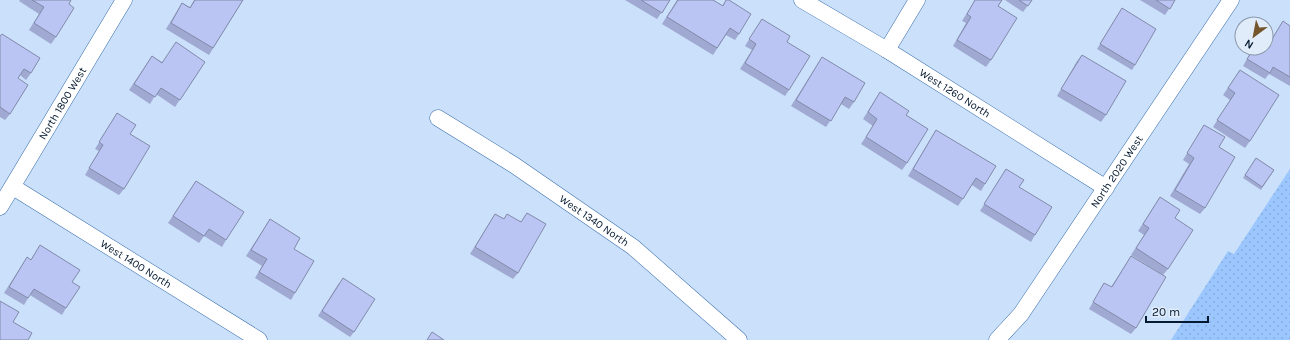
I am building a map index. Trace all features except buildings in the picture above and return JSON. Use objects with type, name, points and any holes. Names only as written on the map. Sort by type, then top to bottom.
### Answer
[{"type":"street","name":"North 1800 West","points":[[0,207],[124,0]]},
{"type":"street","name":"West 1260 North","points":[[802,0],[887,50],[1106,188]]},
{"type":"street","points":[[887,50],[917,0]]},
{"type":"street","name":"North 2020 West","points":[[997,340],[1021,314],[1231,0]]},
{"type":"street","name":"West 1340 North","points":[[438,118],[514,165],[633,247],[739,340]]},
{"type":"street","name":"West 1400 North","points":[[13,187],[259,340]]},
{"type":"shaded area","points":[[1290,169],[1290,340],[1171,340],[1228,251],[1234,254]]}]
